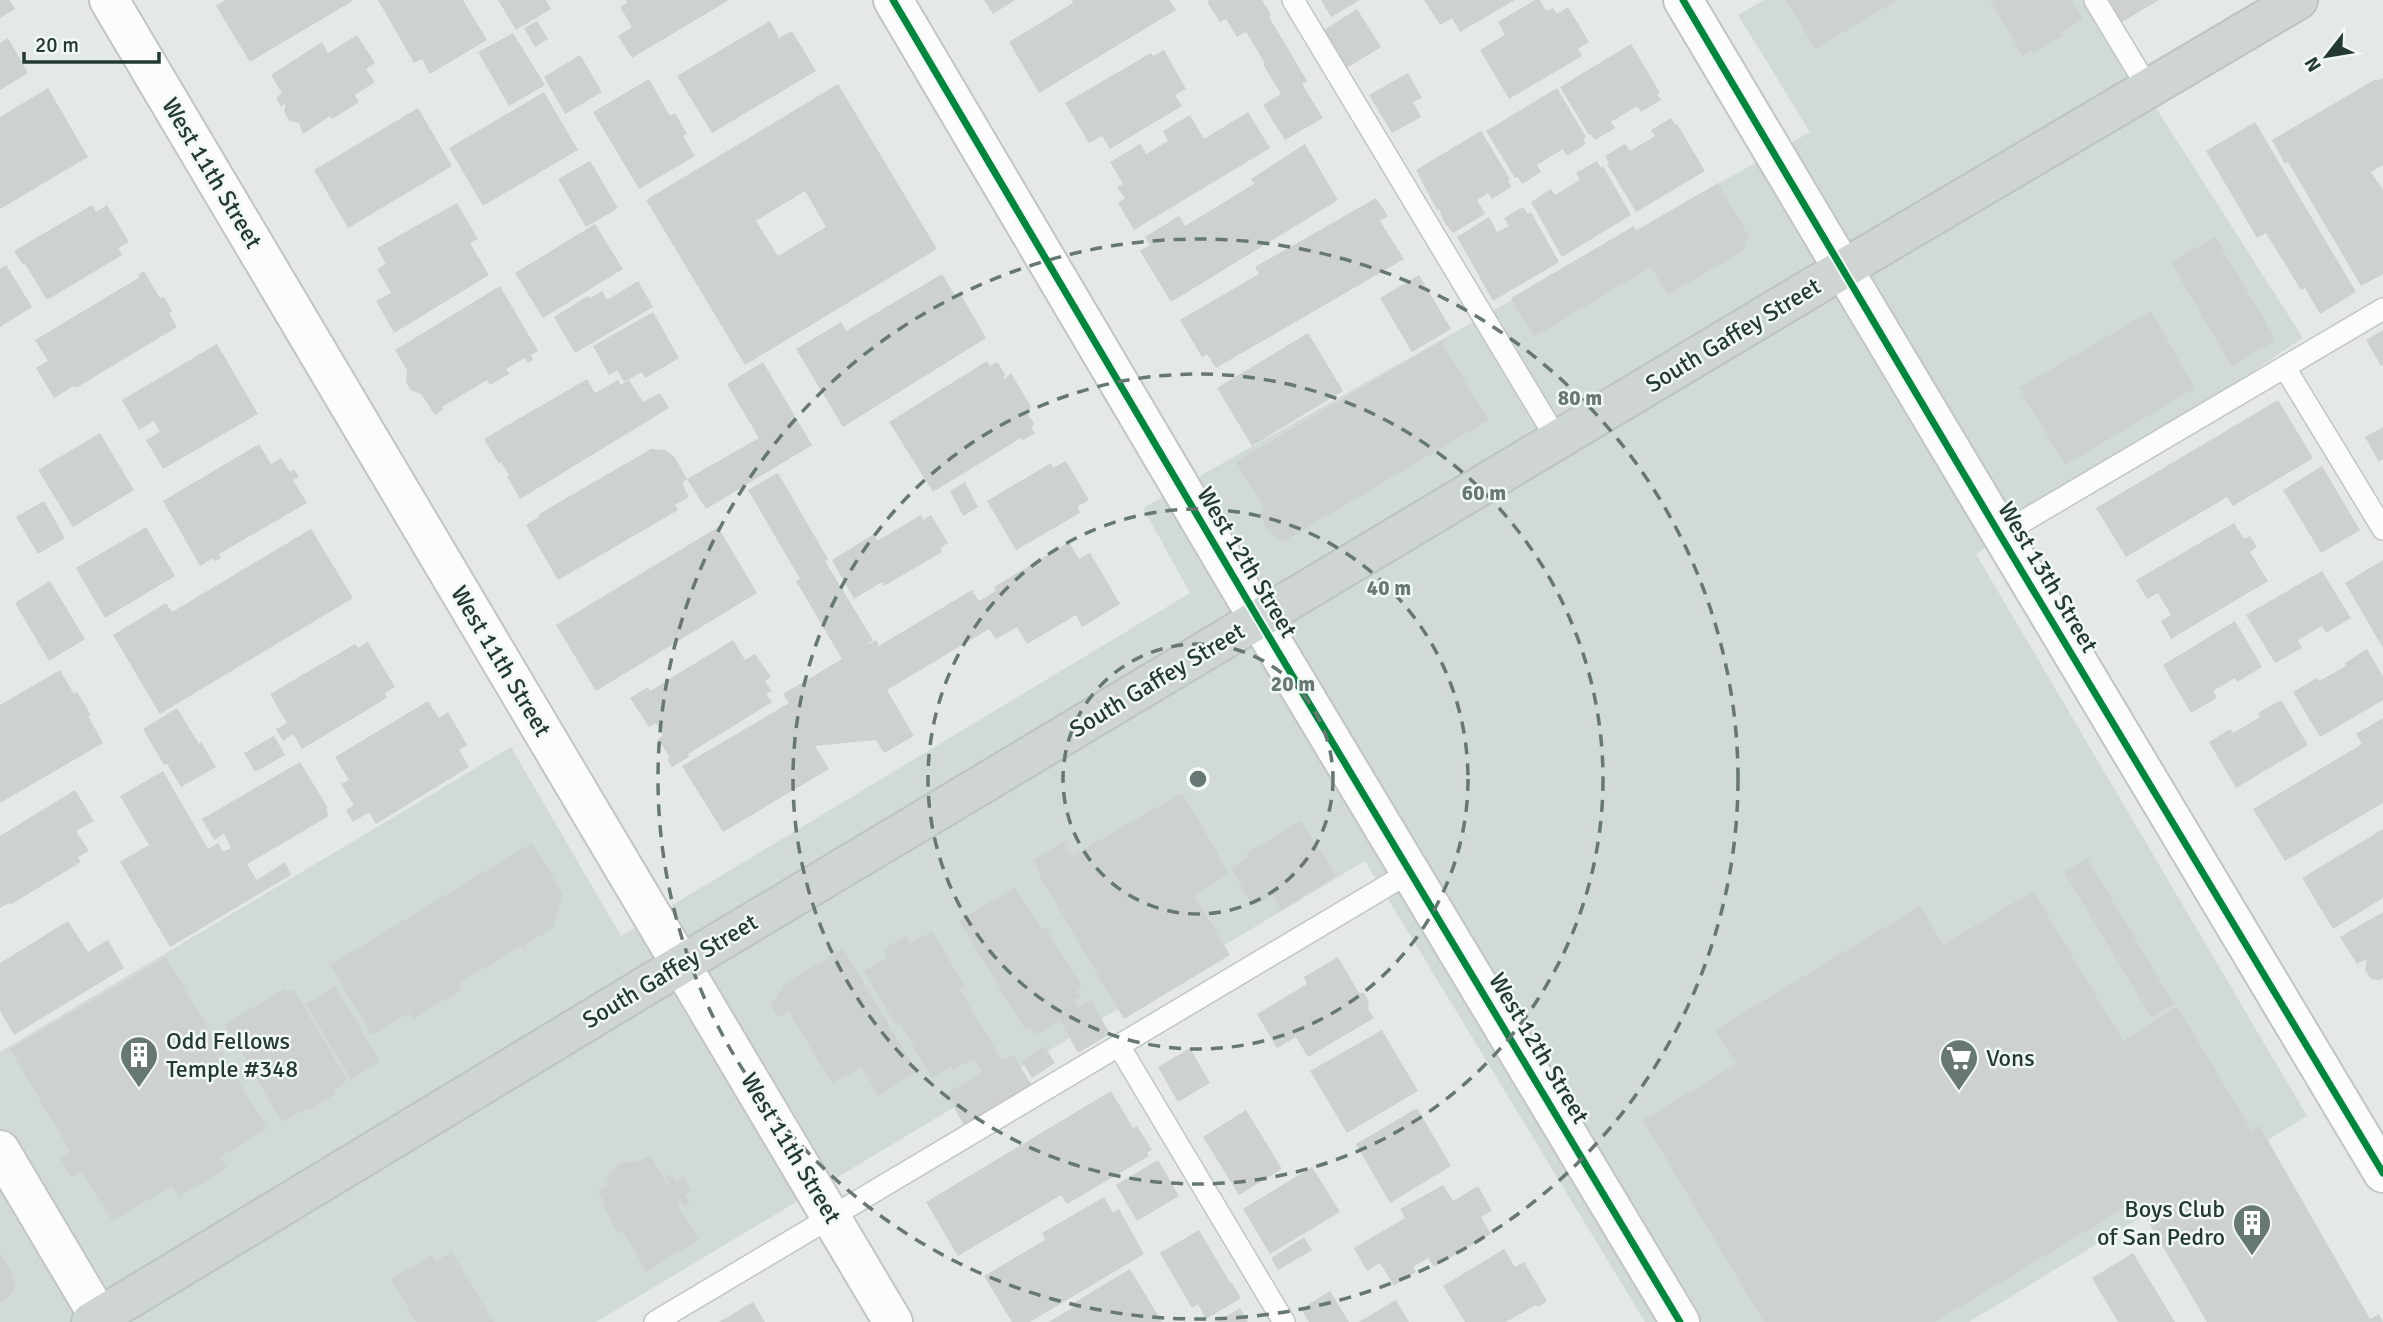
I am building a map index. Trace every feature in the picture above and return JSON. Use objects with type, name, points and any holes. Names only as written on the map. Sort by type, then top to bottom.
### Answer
[{"type":"main road","name":"South Gaffey Street","points":[[98,1320],[682,964],[2298,0]]},
{"type":"street","name":"West 11th Street","points":[[108,0],[893,1322]]},
{"type":"street","name":"West 12th Street","points":[[893,0],[1259,620],[1680,1322]]},
{"type":"street","name":"West 13th Street","points":[[1683,0],[2383,1173]]},
{"type":"street","points":[[0,1150],[98,1320]]},
{"type":"lane","points":[[1293,0],[1558,441]]},
{"type":"lane","points":[[2095,0],[2148,88]]},
{"type":"lane","points":[[2000,535],[2383,309]]},
{"type":"lane","points":[[2285,368],[2383,529]]},
{"type":"lane","points":[[655,1322],[1410,872]]},
{"type":"lane","points":[[1119,1046],[1284,1322]]},
{"type":"shaded area","points":[[1764,0],[2087,0],[2303,338],[1976,554],[2307,1116],[1969,1322],[1645,1322],[1365,861],[596,1322],[0,1322],[0,1052],[511,747],[621,936],[1190,593],[1143,508],[1810,132],[1738,15]]},
{"type":"building","points":[[0,0],[9,0],[15,9],[0,18]]},
{"type":"building","points":[[225,0],[354,0],[250,62],[216,6]]},
{"type":"building","points":[[378,0],[463,0],[487,40],[430,74],[422,59],[414,63]]},
{"type":"building","points":[[498,0],[546,0],[551,9],[516,30]]},
{"type":"building","points":[[625,0],[729,0],[632,58],[618,36],[632,27],[620,7],[627,3]]},
{"type":"building","points":[[984,0],[1015,0],[993,14]]},
{"type":"building","points":[[1072,0],[1169,0],[1176,10],[1039,93],[1009,42],[1073,3]]},
{"type":"building","points":[[1262,0],[1271,15],[1269,17],[1307,81],[1302,84],[1323,118],[1285,140],[1263,105],[1281,94],[1263,64],[1265,63],[1246,32],[1237,37],[1226,19],[1220,22],[1207,2]]},
{"type":"building","points":[[1321,0],[1360,0],[1331,17]]},
{"type":"building","points":[[1424,0],[1515,0],[1460,32],[1452,18],[1440,25]]},
{"type":"building","points":[[1535,0],[1540,0],[1546,11],[1553,8],[1557,14],[1568,7],[1589,42],[1578,49],[1582,56],[1509,99],[1480,50],[1505,35],[1498,22]]},
{"type":"building","points":[[1786,0],[1897,0],[1815,49]]},
{"type":"building","points":[[1990,0],[2072,0],[2083,19],[2060,32],[2062,36],[2023,56]]},
{"type":"building","points":[[2102,0],[2159,0],[2117,25]]},
{"type":"building","points":[[1357,9],[1381,47],[1347,68],[1324,30]]},
{"type":"building","points":[[537,21],[548,39],[535,47],[524,28]]},
{"type":"building","points":[[770,21],[779,38],[792,31],[816,71],[712,133],[677,76]]},
{"type":"building","points":[[513,33],[545,85],[509,106],[478,52]]},
{"type":"building","points":[[357,35],[375,63],[366,69],[375,82],[355,95],[359,102],[332,119],[330,116],[303,134],[299,123],[289,121],[284,111],[286,103],[281,107],[276,98],[282,93],[271,75],[322,42],[328,53]]},
{"type":"building","points":[[8,38],[28,73],[0,90],[0,43]]},
{"type":"building","points":[[1631,44],[1660,93],[1657,94],[1661,100],[1641,112],[1637,106],[1611,122],[1615,128],[1595,140],[1589,135],[1560,87]]},
{"type":"building","points":[[1164,50],[1186,89],[1175,95],[1182,106],[1110,149],[1102,136],[1089,143],[1065,103],[1151,53],[1153,56]]},
{"type":"building","points":[[580,55],[602,92],[565,114],[544,77]]},
{"type":"building","points":[[1408,73],[1422,98],[1413,102],[1421,117],[1392,133],[1369,95]]},
{"type":"building","points":[[2383,78],[2383,165],[2371,172],[2383,190],[2383,274],[2361,286],[2288,162],[2285,164],[2272,140],[2376,79],[2377,81]]},
{"type":"building","points":[[649,79],[670,116],[675,113],[687,134],[683,136],[695,156],[639,189],[593,112]]},
{"type":"building","points":[[838,84],[937,249],[745,365],[646,200]],"holes":[[[805,191],[826,227],[778,256],[756,221]]]},
{"type":"building","points":[[48,88],[88,157],[0,209],[0,117]]},
{"type":"building","points":[[1557,88],[1586,137],[1583,139],[1586,144],[1567,156],[1563,149],[1537,165],[1541,172],[1522,184],[1518,177],[1515,178],[1486,131]]},
{"type":"building","points":[[544,92],[578,150],[483,206],[449,148]]},
{"type":"building","points":[[418,108],[452,166],[348,228],[314,170]]},
{"type":"building","points":[[1248,112],[1270,148],[1134,230],[1118,203],[1125,198],[1117,187],[1123,184],[1110,162],[1140,144],[1146,154],[1168,141],[1163,131],[1190,115],[1204,139]]},
{"type":"building","points":[[1671,118],[1705,171],[1636,212],[1607,164],[1609,163],[1605,156],[1625,144],[1630,151],[1655,136],[1651,130]]},
{"type":"building","points":[[2255,122],[2356,292],[2320,314],[2305,288],[2301,290],[2266,233],[2257,238],[2206,151]]},
{"type":"building","points":[[1481,131],[1510,179],[1508,181],[1511,187],[1492,199],[1488,193],[1477,200],[1485,214],[1453,233],[1444,222],[1416,170]]},
{"type":"building","points":[[1305,144],[1338,200],[1171,302],[1140,251],[1150,245],[1145,237],[1179,216],[1185,226],[1254,184],[1251,179]]},
{"type":"building","points":[[590,161],[618,208],[586,227],[558,179]]},
{"type":"building","points":[[1597,161],[1601,168],[1603,166],[1631,215],[1562,257],[1531,202],[1551,189],[1555,195],[1580,180],[1576,173]]},
{"type":"building","points":[[1718,183],[1748,235],[1744,250],[1668,295],[1651,267],[1534,337],[1511,298],[1634,226],[1636,231]]},
{"type":"building","points":[[1376,198],[1388,216],[1380,221],[1404,259],[1216,368],[1207,354],[1202,357],[1180,320],[1259,274],[1255,267]]},
{"type":"building","points":[[457,203],[478,239],[470,243],[489,275],[394,333],[376,301],[391,293],[377,269],[386,264],[377,248]]},
{"type":"building","points":[[92,205],[96,212],[107,205],[129,242],[118,248],[122,255],[47,300],[14,251]]},
{"type":"building","points":[[1523,207],[1528,214],[1531,212],[1559,262],[1493,301],[1457,237],[1489,217],[1497,232],[1509,226],[1504,218]]},
{"type":"building","points":[[595,224],[623,269],[543,318],[515,273]]},
{"type":"building","points":[[2215,237],[2276,340],[2232,366],[2171,263]]},
{"type":"building","points":[[6,265],[32,307],[0,327],[0,269]]},
{"type":"building","points":[[144,271],[160,298],[164,297],[177,327],[76,388],[74,386],[54,398],[36,368],[48,361],[35,340],[140,277],[138,275]]},
{"type":"building","points":[[942,274],[956,297],[961,295],[986,338],[843,427],[796,349],[841,322],[846,331]]},
{"type":"building","points":[[1419,275],[1451,329],[1412,352],[1380,298]]},
{"type":"building","points":[[638,281],[653,307],[575,353],[554,317],[588,296],[590,298],[602,291],[607,300]]},
{"type":"building","points":[[500,286],[538,351],[531,355],[533,360],[528,363],[525,358],[506,369],[509,374],[490,385],[487,380],[442,407],[444,409],[435,415],[421,394],[411,390],[406,382],[407,370],[395,350]]},
{"type":"building","points":[[2151,311],[2195,388],[2065,465],[2019,388]]},
{"type":"building","points":[[653,312],[679,358],[645,378],[642,372],[624,382],[617,370],[609,375],[593,346]]},
{"type":"building","points":[[2383,330],[2383,364],[2381,366],[2366,340]]},
{"type":"building","points":[[1308,333],[1343,391],[1252,446],[1217,388]]},
{"type":"building","points":[[1441,341],[1488,420],[1286,540],[1281,541],[1272,536],[1259,515],[1265,510],[1236,462]]},
{"type":"building","points":[[217,344],[258,414],[163,469],[146,440],[160,432],[154,421],[139,430],[122,400]]},
{"type":"building","points":[[987,361],[990,366],[997,362],[1005,374],[1003,380],[1011,373],[1031,407],[1027,413],[1034,423],[1032,429],[1035,433],[1023,440],[1021,438],[933,492],[889,422]]},
{"type":"building","points":[[763,362],[812,445],[706,509],[687,479],[759,438],[727,384]]},
{"type":"building","points":[[587,379],[595,393],[618,380],[621,385],[629,380],[643,402],[660,393],[669,408],[520,499],[507,476],[509,475],[484,439]]},
{"type":"building","points":[[2278,400],[2313,458],[2233,506],[2227,497],[2126,557],[2096,508]]},
{"type":"building","points":[[2383,427],[2383,459],[2379,462],[2365,437]]},
{"type":"building","points":[[100,433],[134,490],[73,527],[38,470]]},
{"type":"building","points":[[259,444],[271,464],[281,458],[290,472],[294,469],[299,477],[293,480],[307,503],[219,554],[221,558],[215,561],[213,558],[200,566],[163,501]]},
{"type":"building","points":[[651,449],[664,450],[674,456],[687,479],[682,483],[689,497],[675,505],[678,510],[558,580],[526,525],[540,516],[539,514]]},
{"type":"building","points":[[1066,461],[1089,500],[1077,507],[1080,513],[1016,550],[987,501],[1051,463],[1053,468]]},
{"type":"building","points":[[2322,466],[2360,530],[2321,553],[2283,490]]},
{"type":"building","points":[[778,473],[828,559],[825,561],[873,640],[864,646],[876,640],[879,646],[972,590],[979,601],[996,591],[994,587],[1069,542],[1079,559],[1090,553],[1120,604],[1082,627],[1076,615],[1027,644],[1017,627],[996,639],[989,629],[887,690],[914,736],[884,753],[876,740],[815,746],[829,769],[723,832],[682,766],[789,703],[783,694],[842,659],[796,581],[800,579],[748,490]]},
{"type":"building","points":[[965,482],[978,507],[963,516],[950,491]]},
{"type":"building","points":[[44,501],[65,538],[38,554],[16,517]]},
{"type":"building","points":[[921,515],[923,520],[931,515],[948,543],[940,548],[942,552],[884,586],[882,582],[854,599],[832,560],[874,534],[877,541]]},
{"type":"building","points":[[2234,523],[2244,539],[2250,536],[2257,547],[2250,552],[2268,581],[2171,639],[2161,621],[2171,615],[2158,593],[2147,599],[2136,580]]},
{"type":"building","points":[[146,527],[175,576],[105,618],[76,568]]},
{"type":"building","points":[[718,527],[757,593],[596,691],[556,625]]},
{"type":"building","points":[[311,529],[353,598],[160,714],[113,635],[166,603],[172,612]]},
{"type":"building","points":[[2383,560],[2383,648],[2345,583]]},
{"type":"building","points":[[2322,571],[2351,618],[2326,633],[2322,626],[2298,640],[2302,648],[2275,663],[2246,615]]},
{"type":"building","points":[[50,581],[85,639],[49,661],[15,603]]},
{"type":"building","points":[[2235,621],[2262,667],[2237,682],[2235,678],[2213,691],[2217,698],[2191,713],[2163,665]]},
{"type":"building","points":[[733,640],[745,660],[755,654],[771,677],[765,681],[772,691],[766,694],[772,702],[688,754],[689,757],[672,767],[667,759],[670,758],[658,739],[663,735],[656,723],[649,727],[630,698],[648,687],[650,691]]},
{"type":"building","points":[[368,642],[395,687],[385,693],[387,698],[302,749],[293,734],[283,741],[276,729],[287,723],[270,694],[355,644],[358,648]]},
{"type":"building","points":[[2367,649],[2383,677],[2383,700],[2320,737],[2293,692],[2346,666],[2345,663]]},
{"type":"building","points":[[60,670],[91,715],[88,716],[103,743],[0,803],[0,705]]},
{"type":"building","points":[[2281,700],[2308,745],[2236,788],[2209,742],[2230,729],[2233,733],[2260,717],[2258,713]]},
{"type":"building","points":[[428,701],[439,718],[448,712],[467,745],[459,750],[469,767],[376,824],[369,812],[353,822],[346,810],[354,805],[341,784],[349,780],[335,757]]},
{"type":"building","points":[[177,708],[216,767],[181,787],[167,764],[164,765],[143,729]]},
{"type":"building","points":[[2383,718],[2383,803],[2285,861],[2253,809],[2362,744],[2356,734]]},
{"type":"building","points":[[274,736],[285,755],[255,772],[244,753]]},
{"type":"building","points":[[300,762],[328,808],[326,809],[329,816],[247,864],[257,880],[285,862],[291,875],[170,947],[120,862],[149,845],[120,796],[163,771],[208,849],[218,843],[223,852],[231,848],[224,834],[214,840],[202,819]]},
{"type":"building","points":[[75,790],[94,821],[76,831],[89,851],[78,857],[81,862],[10,905],[9,903],[0,908],[0,836]]},
{"type":"building","points":[[1182,793],[1229,873],[1194,895],[1230,955],[1124,1019],[1039,875],[1041,874],[1033,860],[1063,842],[1072,856]]},
{"type":"building","points":[[1301,820],[1336,876],[1281,910],[1272,895],[1253,906],[1231,868],[1248,857],[1246,854]]},
{"type":"building","points":[[2383,829],[2383,898],[2333,929],[2302,878]]},
{"type":"building","points":[[532,843],[563,894],[553,928],[524,945],[527,950],[522,946],[459,983],[462,989],[413,1019],[409,1013],[372,1035],[330,965]]},
{"type":"building","points":[[2087,858],[2174,1004],[2151,1017],[2064,872]]},
{"type":"building","points":[[1015,887],[1041,929],[1045,927],[1082,987],[1077,990],[1081,996],[1073,1001],[1078,1008],[1091,1001],[1110,1034],[1078,1053],[1060,1020],[1036,1035],[1031,1027],[1026,1031],[959,921]]},
{"type":"building","name":"Vons","points":[[2033,891],[2123,1041],[2177,1007],[2252,1131],[2259,1125],[2370,1319],[2379,1314],[2383,1322],[2207,1322],[2136,1201],[1935,1322],[1764,1322],[1643,1120],[1736,1064],[1715,1030],[1920,906],[1943,945]]},
{"type":"building","points":[[2383,912],[2383,978],[2371,979],[2365,970],[2367,959],[2357,964],[2340,937]]},
{"type":"building","points":[[68,921],[88,952],[108,940],[124,968],[14,1035],[0,1011],[0,963]]},
{"type":"building","points":[[932,931],[965,987],[960,990],[1002,1060],[1013,1055],[1033,1087],[965,1127],[946,1094],[982,1072],[974,1058],[953,1070],[951,1066],[932,1078],[900,1023],[896,1025],[864,971],[887,958],[882,950],[905,936],[910,944]]},
{"type":"building","points":[[843,949],[917,1072],[878,1095],[861,1067],[833,1084],[789,1012],[778,1017],[771,1006],[784,984]]},
{"type":"building","name":"Odd Fellows Temple #348","points":[[166,957],[267,1129],[220,1157],[227,1168],[179,1197],[172,1186],[112,1221],[82,1172],[71,1178],[60,1158],[70,1151],[10,1049]]},
{"type":"building","points":[[1338,957],[1359,993],[1364,993],[1369,1002],[1368,1009],[1374,1018],[1308,1057],[1296,1037],[1277,1048],[1257,1014],[1307,984],[1304,977]]},
{"type":"building","points":[[335,986],[380,1062],[351,1079],[306,1004]]},
{"type":"building","points":[[285,989],[287,992],[293,989],[347,1080],[334,1091],[336,1094],[282,1122],[225,1024]]},
{"type":"building","points":[[1382,1030],[1418,1091],[1347,1133],[1310,1071]]},
{"type":"building","points":[[1044,1046],[1055,1063],[1032,1078],[1022,1061]]},
{"type":"building","points":[[1190,1048],[1210,1083],[1178,1102],[1158,1067]]},
{"type":"building","points":[[1111,1091],[1133,1128],[1137,1126],[1152,1150],[1147,1153],[1149,1156],[1067,1204],[1061,1195],[958,1256],[926,1202]]},
{"type":"building","points":[[1417,1108],[1451,1166],[1390,1203],[1356,1144]]},
{"type":"building","points":[[1246,1110],[1282,1169],[1239,1195],[1203,1137]]},
{"type":"building","points":[[650,1155],[667,1185],[670,1183],[666,1177],[672,1174],[676,1181],[684,1177],[692,1191],[685,1195],[690,1203],[685,1206],[681,1200],[676,1202],[699,1240],[646,1271],[622,1231],[618,1234],[597,1191],[609,1184],[606,1178],[620,1164],[636,1162]]},
{"type":"building","points":[[1158,1160],[1179,1196],[1137,1221],[1116,1185]]},
{"type":"building","points":[[1312,1167],[1340,1212],[1270,1254],[1243,1209]]},
{"type":"building","points":[[1443,1185],[1453,1201],[1478,1186],[1492,1211],[1481,1217],[1491,1234],[1434,1267],[1428,1258],[1413,1267],[1416,1272],[1394,1286],[1380,1263],[1367,1271],[1354,1248],[1405,1218],[1400,1209]]},
{"type":"building","points":[[1104,1197],[1113,1213],[1119,1209],[1144,1254],[1030,1322],[1012,1322],[984,1276],[1045,1240],[1042,1233]]},
{"type":"building","points":[[1199,1230],[1241,1298],[1206,1319],[1198,1304],[1192,1308],[1160,1253]]},
{"type":"building","points":[[1304,1237],[1312,1250],[1278,1270],[1271,1258]]},
{"type":"building","points":[[1504,1249],[1515,1267],[1524,1262],[1547,1301],[1506,1322],[1465,1322],[1443,1286]]},
{"type":"building","points":[[0,1252],[12,1273],[15,1287],[13,1293],[0,1302]]},
{"type":"building","points":[[452,1252],[494,1322],[416,1322],[391,1279],[432,1255],[436,1261]]},
{"type":"building","points":[[2133,1253],[2175,1322],[2118,1322],[2092,1278]]},
{"type":"building","points":[[1130,1269],[1162,1322],[1049,1322],[1077,1305],[1075,1302]]},
{"type":"building","points":[[1330,1291],[1349,1322],[1309,1322],[1301,1309]]},
{"type":"building","points":[[1396,1300],[1409,1322],[1359,1322]]},
{"type":"building","points":[[753,1302],[765,1322],[719,1322]]},
{"type":"building","points":[[1240,1308],[1248,1322],[1217,1322]]},
{"type":"cycle path","points":[[893,0],[1259,620],[1680,1322]]},
{"type":"cycle path","points":[[1683,0],[2383,1173]]},
{"type":"place","name":"Odd Fellows Temple #348","points":[[139,1089]]},
{"type":"place","name":"Vons","points":[[1959,1092]]},
{"type":"place","name":"Boys Club of San Pedro","points":[[2252,1257]]}]
